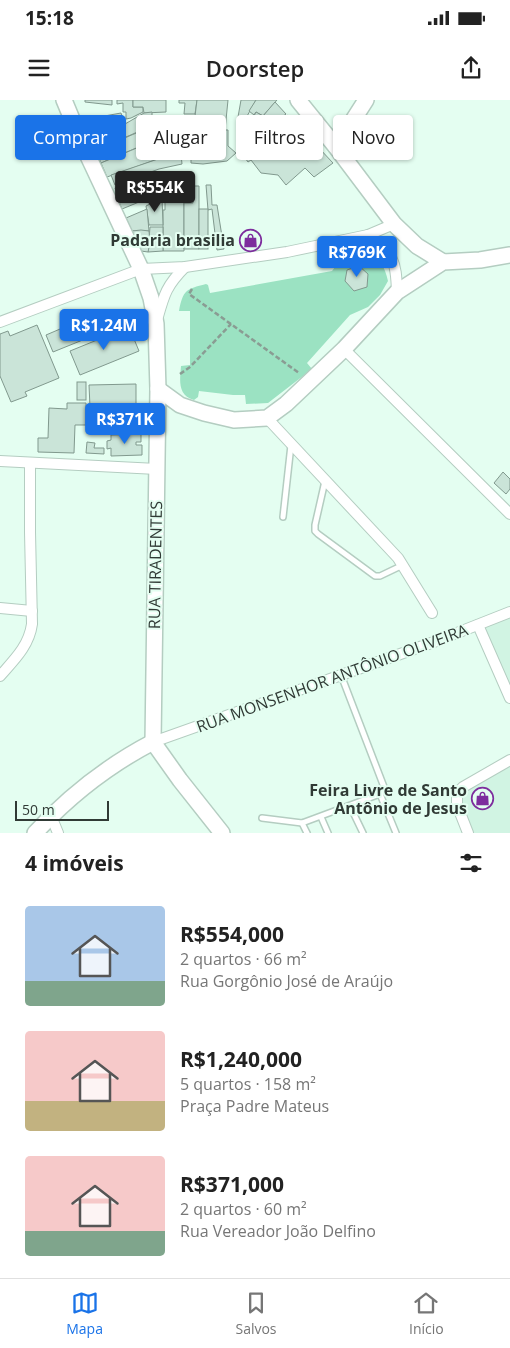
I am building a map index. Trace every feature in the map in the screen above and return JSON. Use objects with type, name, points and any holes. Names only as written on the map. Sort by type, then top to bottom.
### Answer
[{"type":"street","name":"RUA TIRADENTES","points":[[64,100],[81,141],[141,269],[151,298],[156,324],[158,389],[153,742]]},
{"type":"street","points":[[298,100],[333,143]]},
{"type":"street","points":[[356,115],[366,100]]},
{"type":"street","points":[[346,160],[394,224],[417,246],[443,262]]},
{"type":"street","points":[[0,322],[141,269],[185,267],[287,252],[368,235],[394,224]]},
{"type":"street","points":[[368,235],[392,257],[397,276],[397,292]]},
{"type":"street","points":[[158,389],[180,405],[204,413],[234,420],[267,418],[286,404],[344,349],[397,292],[443,262],[480,260],[510,255]]},
{"type":"street","points":[[156,324],[171,280],[185,267]]},
{"type":"street","points":[[344,349],[510,514]]},
{"type":"street","points":[[267,418],[392,551],[403,565],[432,613]]},
{"type":"street","points":[[0,461],[157,469]]},
{"type":"street","points":[[0,676],[25,647],[31,634],[30,464]]},
{"type":"street","points":[[0,608],[32,611]]},
{"type":"street","name":"RUA MONSENHOR ANTÔNIO OLIVEIRA","points":[[153,742],[510,612]]},
{"type":"street","points":[[478,625],[510,698]]},
{"type":"street","points":[[34,833],[102,772],[153,742],[222,833]]},
{"type":"street","points":[[468,833],[457,805],[457,793],[462,787],[510,760]]},
{"type":"street","points":[[51,816],[58,833]]},
{"type":"lane","points":[[283,517],[291,445]]},
{"type":"lane","points":[[326,481],[315,531],[375,576],[380,576],[403,565]]},
{"type":"lane","points":[[262,818],[302,823],[380,794],[384,787],[341,675]]},
{"type":"lane","points":[[380,794],[396,833]]},
{"type":"lane","points":[[350,806],[363,833]]},
{"type":"lane","points":[[321,817],[328,833]]},
{"type":"lane","points":[[302,823],[307,833]]},
{"type":"path","points":[[192,289],[189,294],[303,376]]},
{"type":"path","points":[[180,374],[190,368],[231,324]]},
{"type":"shaded area","points":[[510,612],[510,698],[478,625]]},
{"type":"shaded area","name":"Feira Livre de Santo Antônio de Jesus","points":[[510,760],[510,833],[468,833],[457,805],[463,787]]},
{"type":"green space","points":[[351,251],[359,251],[376,258],[383,267],[388,281],[380,295],[368,307],[350,315],[307,363],[312,369],[268,403],[246,404],[245,395],[199,391],[198,397],[194,400],[185,395],[182,391],[180,377],[181,366],[190,365],[190,311],[179,311],[184,295],[190,289],[206,284],[210,293],[332,271],[341,259]]},
{"type":"building","points":[[85,100],[112,100],[112,105],[85,102]]},
{"type":"building","points":[[117,100],[133,100],[133,107],[143,107],[143,112],[126,119],[126,112],[123,112],[123,103],[117,104]]},
{"type":"building","points":[[133,100],[166,100],[166,112],[144,113],[143,107],[133,107]]},
{"type":"building","points":[[179,100],[197,100],[195,114],[184,114],[185,103],[179,103]]},
{"type":"building","points":[[197,100],[228,100],[226,120],[226,115],[195,115]]},
{"type":"building","points":[[241,100],[256,100],[248,115],[238,115]]},
{"type":"building","points":[[256,100],[277,100],[264,115],[256,112],[254,115],[249,111]]},
{"type":"building","points":[[275,102],[286,114],[285,115],[264,115]]},
{"type":"building","points":[[152,112],[152,115],[141,115]]},
{"type":"building","points":[[136,118],[136,133],[126,137],[126,123]]},
{"type":"building","points":[[226,130],[228,130],[228,146],[236,153],[227,161],[203,164],[191,163],[191,160],[226,160]]},
{"type":"building","points":[[136,133],[136,148],[126,152],[126,137]]},
{"type":"building","points":[[136,148],[136,160],[155,160],[107,177],[101,163],[108,160],[126,160],[126,152]]},
{"type":"building","points":[[323,152],[333,163],[314,177],[305,168],[286,185],[278,175],[261,173],[251,160],[323,160]]},
{"type":"building","points":[[155,160],[182,160],[182,164],[159,169],[115,185],[111,175]]},
{"type":"building","points":[[178,175],[183,175],[183,189],[193,189],[193,203],[184,203],[184,251],[163,251],[163,210],[165,210],[165,200],[178,200]]},
{"type":"building","points":[[129,182],[132,190],[118,197],[115,188]]},
{"type":"building","points":[[158,184],[161,193],[122,209],[117,197]]},
{"type":"building","points":[[168,185],[178,185],[178,198],[168,198]]},
{"type":"building","points":[[206,185],[211,185],[212,205],[217,205],[224,249],[217,250],[212,209],[208,210]]},
{"type":"building","points":[[193,186],[199,186],[199,249],[184,249],[184,203],[193,203]]},
{"type":"building","points":[[162,198],[163,225],[149,225],[146,206]]},
{"type":"building","points":[[147,209],[149,231],[132,231],[126,218]]},
{"type":"building","points":[[199,209],[208,209],[208,249],[199,249]]},
{"type":"building","points":[[150,227],[163,227],[163,251],[148,252]]},
{"type":"building","points":[[132,231],[149,231],[150,243],[148,252],[141,251]]},
{"type":"building","points":[[359,266],[368,274],[367,287],[354,291],[345,281],[347,270]]},
{"type":"building","points":[[93,315],[100,333],[53,352],[46,335]]},
{"type":"building","points":[[37,325],[59,378],[25,392],[27,396],[11,402],[0,376],[0,334],[8,331],[10,336]]},
{"type":"building","points":[[129,327],[139,351],[80,375],[70,351]]},
{"type":"building","points":[[77,382],[86,382],[86,400],[77,400]]},
{"type":"building","points":[[136,384],[136,422],[108,422],[108,413],[96,413],[96,407],[90,407],[89,385]]},
{"type":"building","points":[[67,403],[86,403],[86,425],[75,425],[74,453],[38,452],[38,438],[48,438],[49,408],[67,409]]},
{"type":"building","points":[[141,434],[141,442],[136,442],[136,445],[142,445],[142,455],[111,456],[111,448],[107,449],[107,441],[111,440],[111,435]]},
{"type":"building","points":[[87,442],[95,443],[94,448],[104,448],[104,454],[86,453]]},
{"type":"building","points":[[503,472],[510,479],[510,489],[506,494],[494,483]]},
{"type":"place","name":"Padaria brasilia","points":[[251,240]]},
{"type":"place","name":"Feira Livre de Santo Antônio de Jesus","points":[[483,799]]}]
